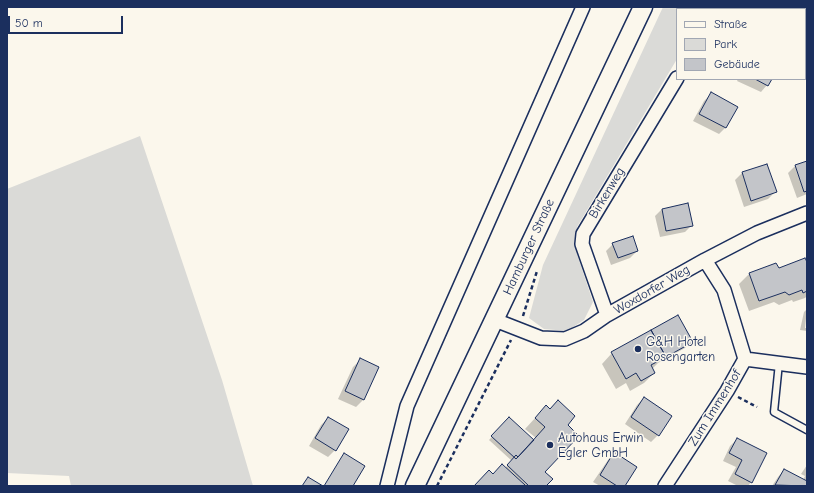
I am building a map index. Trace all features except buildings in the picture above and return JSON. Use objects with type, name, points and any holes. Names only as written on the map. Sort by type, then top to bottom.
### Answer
[{"type":"main road","name":"Hamburger Straße","points":[[415,486],[643,7]]},
{"type":"street","points":[[387,486],[407,406],[583,7]]},
{"type":"street","name":"Birkenweg","points":[[607,316],[582,244],[583,234],[676,80]]},
{"type":"street","name":"Woxdorfer Weg","points":[[495,320],[541,338],[565,338],[584,331],[607,316],[757,232],[807,213]]},
{"type":"street","name":"Zum Immenhof","points":[[665,486],[727,391],[745,360],[724,290],[705,260]]},
{"type":"street","points":[[745,360],[807,367]]},
{"type":"lane","points":[[779,363],[774,412],[807,430]]},
{"type":"path","points":[[437,486],[517,328]]},
{"type":"path","points":[[727,391],[757,407]]},
{"type":"green space","points":[[663,7],[708,7],[676,8],[676,61],[577,227],[577,254],[593,302],[584,320],[567,331],[544,329],[529,318],[543,265]]},
{"type":"green space","points":[[140,136],[222,380],[253,486],[71,486],[69,476],[7,473],[7,189]]},
{"type":"place","name":"G&H Hotel Rosengarten","points":[[638,349]]},
{"type":"place","name":"Autohaus Erwin Egler GmbH","points":[[550,445]]}]
